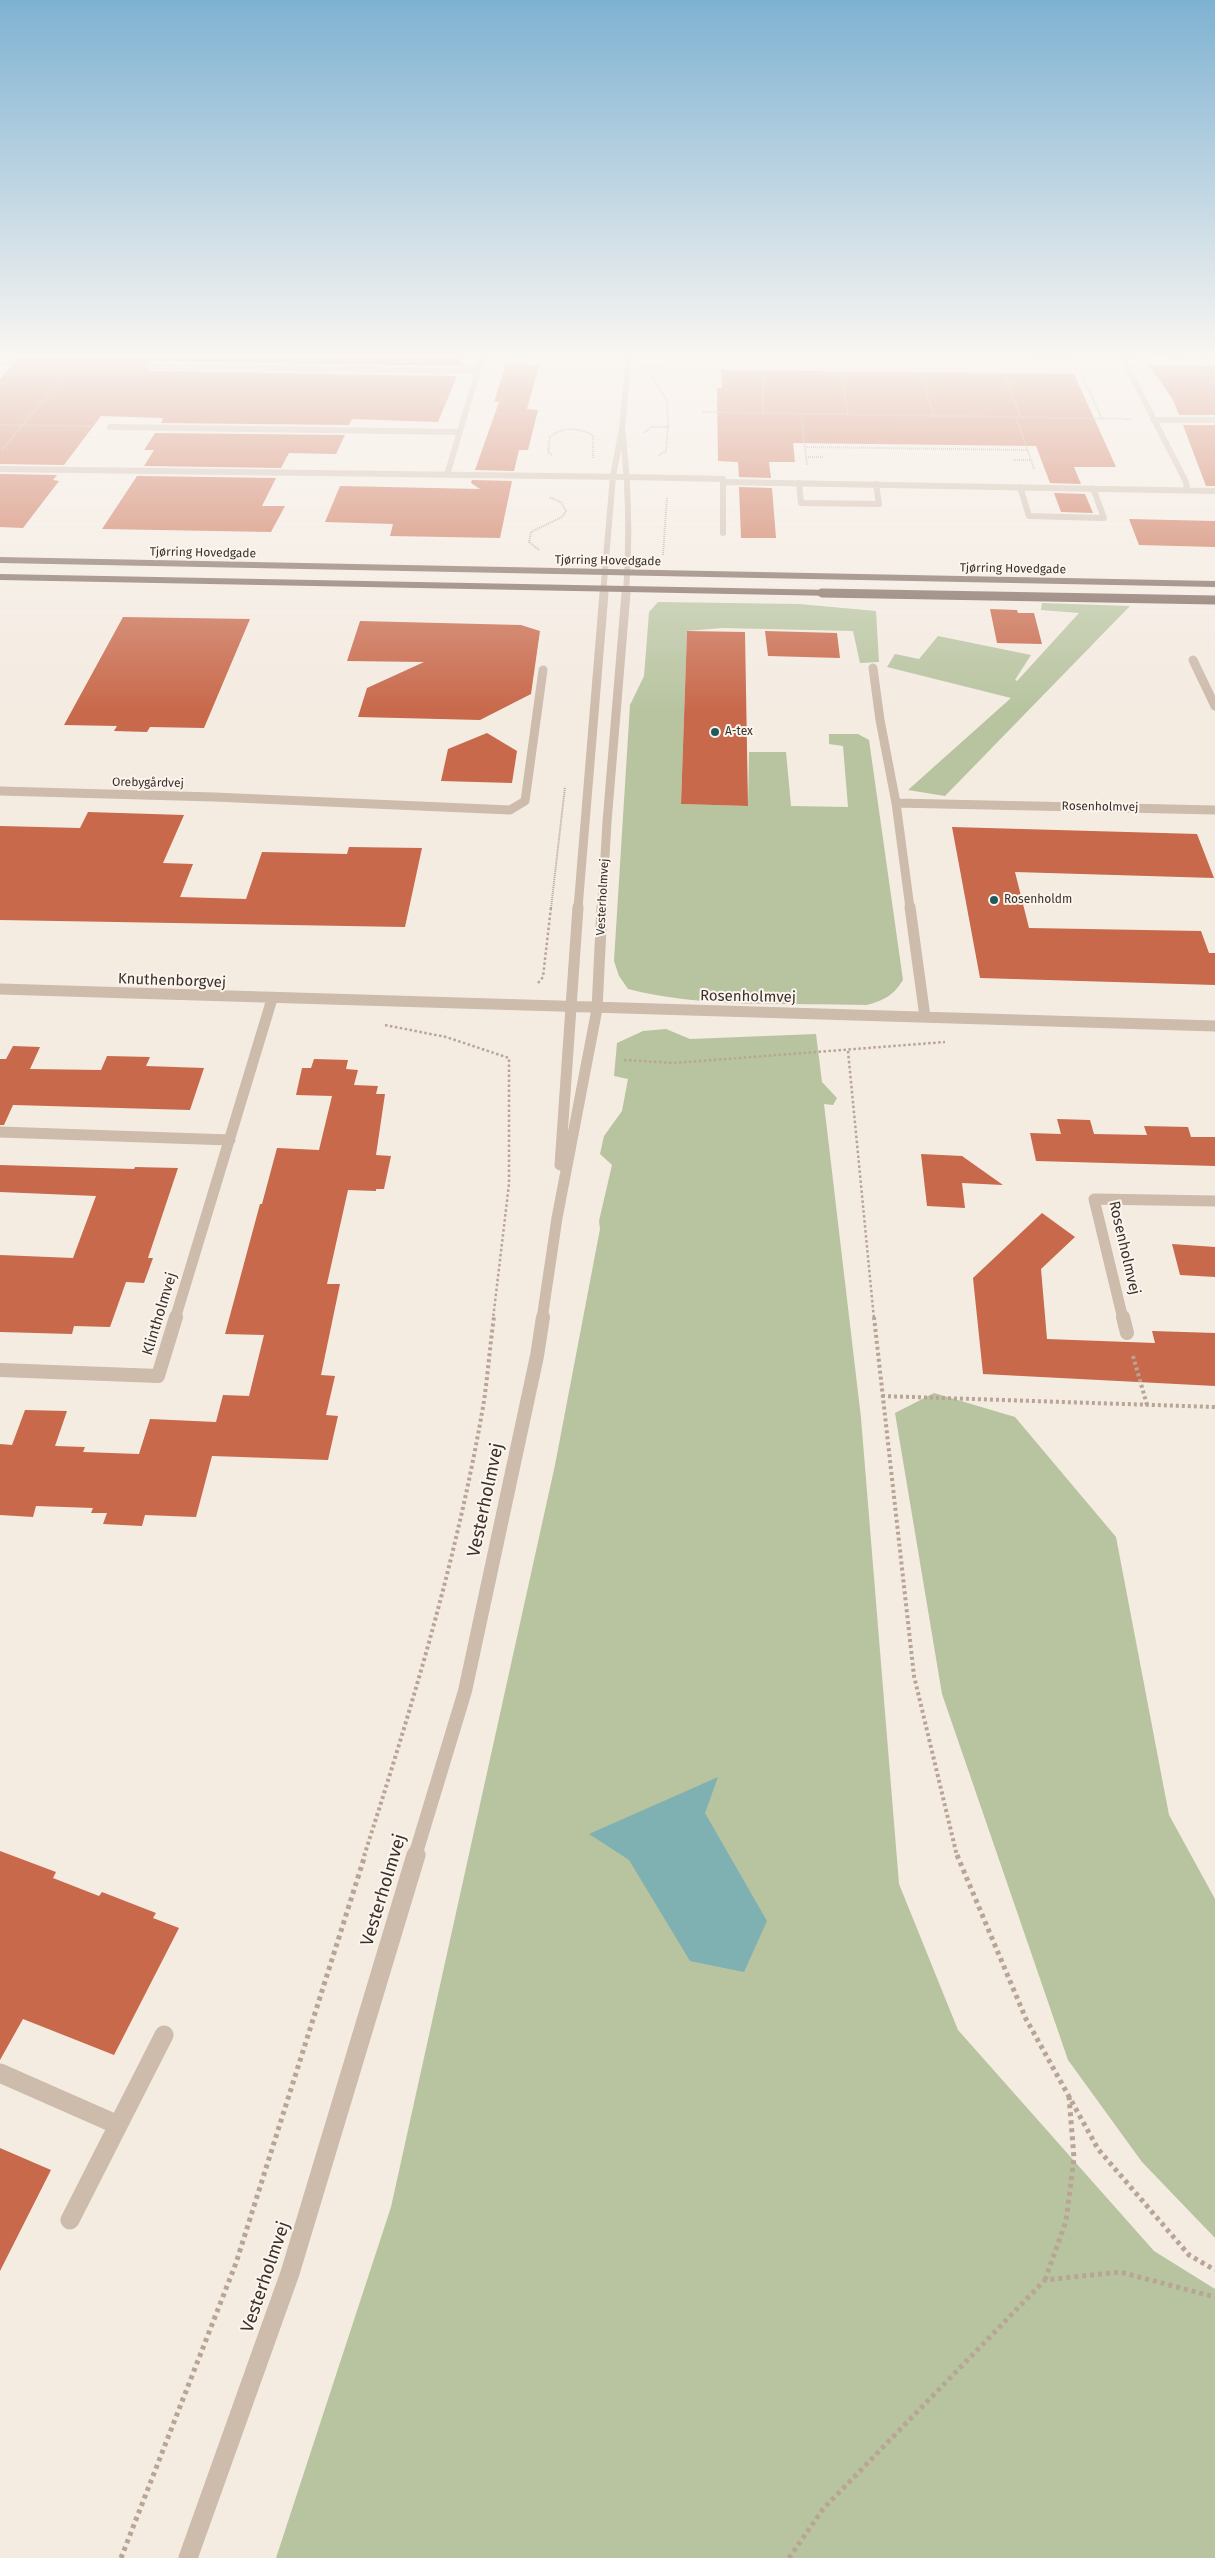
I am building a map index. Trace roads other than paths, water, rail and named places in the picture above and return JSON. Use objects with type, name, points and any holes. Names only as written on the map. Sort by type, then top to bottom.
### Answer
[{"type":"main road","name":"Tjørring Hovedgade","points":[[0,560],[1215,584]]},
{"type":"main road","name":"Tjørring Hovedgade","points":[[0,577],[1215,600]]},
{"type":"street","points":[[251,472],[723,479],[723,533]]},
{"type":"street","name":"Vesterholmvej","points":[[557,1218],[570,1008],[614,472]]},
{"type":"street","name":"Vesterholmvej","points":[[188,2558],[290,2273],[465,1691],[537,1356],[557,1218],[597,1009],[607,822],[630,543],[627,472]]},
{"type":"street","points":[[1181,472],[1186,482],[1187,490]]},
{"type":"street","points":[[723,482],[1215,491]]},
{"type":"street","points":[[799,483],[801,503],[879,504],[876,484]]},
{"type":"street","points":[[1020,487],[1029,516],[1104,518],[1093,488]]},
{"type":"street","points":[[1193,660],[1211,691],[1215,706]]},
{"type":"street","points":[[874,668],[880,720],[896,803],[925,1018]]},
{"type":"street","name":"Orebygårdvej","points":[[0,792],[214,797],[510,810],[525,801],[543,670]]},
{"type":"street","name":"Rosenholmvej","points":[[896,803],[1215,810]]},
{"type":"street","name":"Knuthenborgvej","points":[[0,989],[570,1008]]},
{"type":"street","name":"Klintholmvej","points":[[0,1370],[158,1376],[272,999]]},
{"type":"street","name":"Rosenholmvej","points":[[570,1008],[1215,1026]]},
{"type":"street","points":[[0,1132],[230,1140]]},
{"type":"street","name":"Rosenholmvej","points":[[1127,1333],[1094,1199],[1215,1202]]},
{"type":"street","points":[[70,2220],[164,2035]]},
{"type":"street","points":[[0,2073],[118,2125]]},
{"type":"water","points":[[718,1777],[705,1813],[767,1921],[744,1972],[690,1961],[629,1860],[589,1834]]},
{"type":"place","name":"A-tex","points":[[715,732]]},
{"type":"place","name":"Rosenholdm","points":[[994,900]]}]
